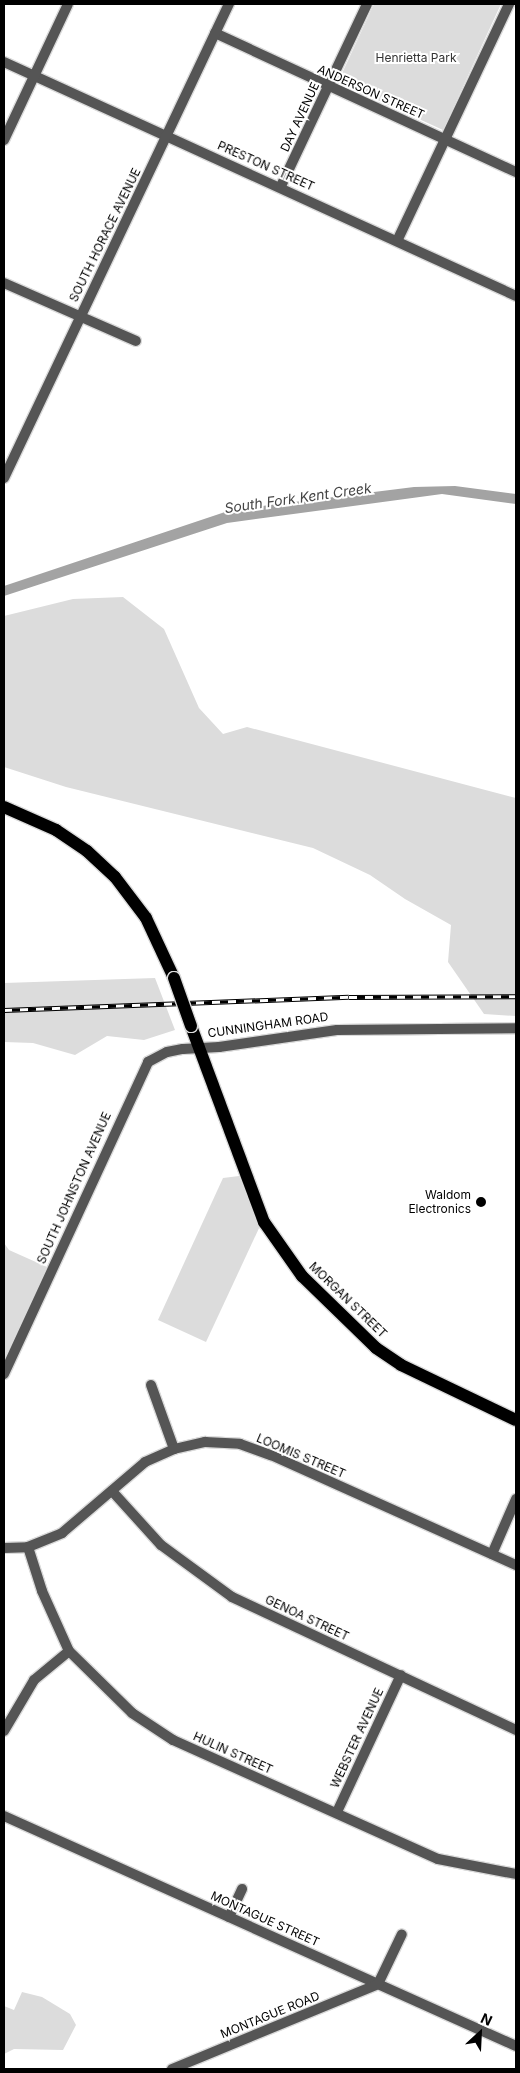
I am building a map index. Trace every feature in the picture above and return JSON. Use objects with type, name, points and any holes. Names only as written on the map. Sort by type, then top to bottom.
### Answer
[{"type":"main road","name":"CUNNINGHAM ROAD","points":[[4,807],[56,830],[87,851],[115,877],[146,918],[174,978],[199,1048]]},
{"type":"main road","name":"MORGAN STREET","points":[[199,1048],[264,1222],[302,1276],[376,1348],[401,1365],[516,1420]]},
{"type":"street","points":[[4,140],[68,4]]},
{"type":"street","name":"SOUTH HORACE AVENUE","points":[[4,478],[229,4]]},
{"type":"street","name":"DAY AVENUE","points":[[281,186],[366,4]]},
{"type":"street","points":[[398,239],[509,4]]},
{"type":"street","name":"ANDERSON STREET","points":[[215,33],[328,87],[445,138],[516,172]]},
{"type":"street","name":"PRESTON STREET","points":[[4,62],[515,292]]},
{"type":"street","points":[[4,282],[136,341]]},
{"type":"street","name":"CUNNINGHAM ROAD","points":[[199,1048],[337,1030],[516,1028]]},
{"type":"street","name":"SOUTH JOHNSTON AVENUE","points":[[4,1374],[139,1075],[148,1062],[167,1052],[199,1048]]},
{"type":"street","points":[[151,1385],[174,1449]]},
{"type":"street","name":"LOOMIS STREET","points":[[4,1548],[28,1547],[62,1533],[145,1462],[174,1449],[205,1442],[240,1444],[271,1455],[516,1565]]},
{"type":"street","name":"GENOA STREET","points":[[112,1491],[161,1545],[232,1597],[401,1674],[516,1730]]},
{"type":"street","points":[[492,1554],[516,1499]]},
{"type":"street","name":"HULIN STREET","points":[[28,1547],[42,1591],[69,1651],[132,1713],[173,1740],[337,1812],[438,1859],[516,1874]]},
{"type":"street","points":[[4,1731],[34,1680],[69,1651]]},
{"type":"street","name":"WEBSTER AVENUE","points":[[337,1812],[401,1674]]},
{"type":"street","name":"MONTAGUE STREET","points":[[4,1816],[516,2045]]},
{"type":"street","points":[[230,1917],[242,1889]]},
{"type":"street","points":[[378,1984],[402,1934]]},
{"type":"street","name":"MONTAGUE ROAD","points":[[172,2069],[378,1984]]},
{"type":"green space","name":"Henrietta Park","points":[[374,4],[501,4],[443,130],[338,82]]},
{"type":"green space","points":[[123,597],[164,629],[199,708],[223,734],[247,727],[516,798],[516,1016],[484,1014],[448,962],[451,925],[405,899],[370,875],[313,848],[66,787],[4,767],[4,616],[73,599]]},
{"type":"green space","points":[[155,978],[175,1030],[144,1040],[107,1036],[75,1055],[33,1043],[4,1042],[4,983]]},
{"type":"green space","points":[[239,1176],[260,1226],[206,1342],[158,1320],[223,1178]]},
{"type":"green space","points":[[4,1243],[9,1250],[47,1267],[4,1360]]},
{"type":"green space","points":[[22,1992],[42,1997],[70,2014],[76,2025],[63,2050],[14,2049],[4,2054],[4,2006],[14,2010]]},
{"type":"shaded area","points":[[455,486],[516,494],[516,504],[442,494],[227,523],[4,596],[4,586],[231,510],[414,487]]},
{"type":"railway","points":[[4,1010],[349,997],[516,996]]},
{"type":"place","name":"Waldom Electronics","points":[[481,1202]]},
{"type":"water label","name":"South Fork Kent Creek","points":[[298,498]]}]
